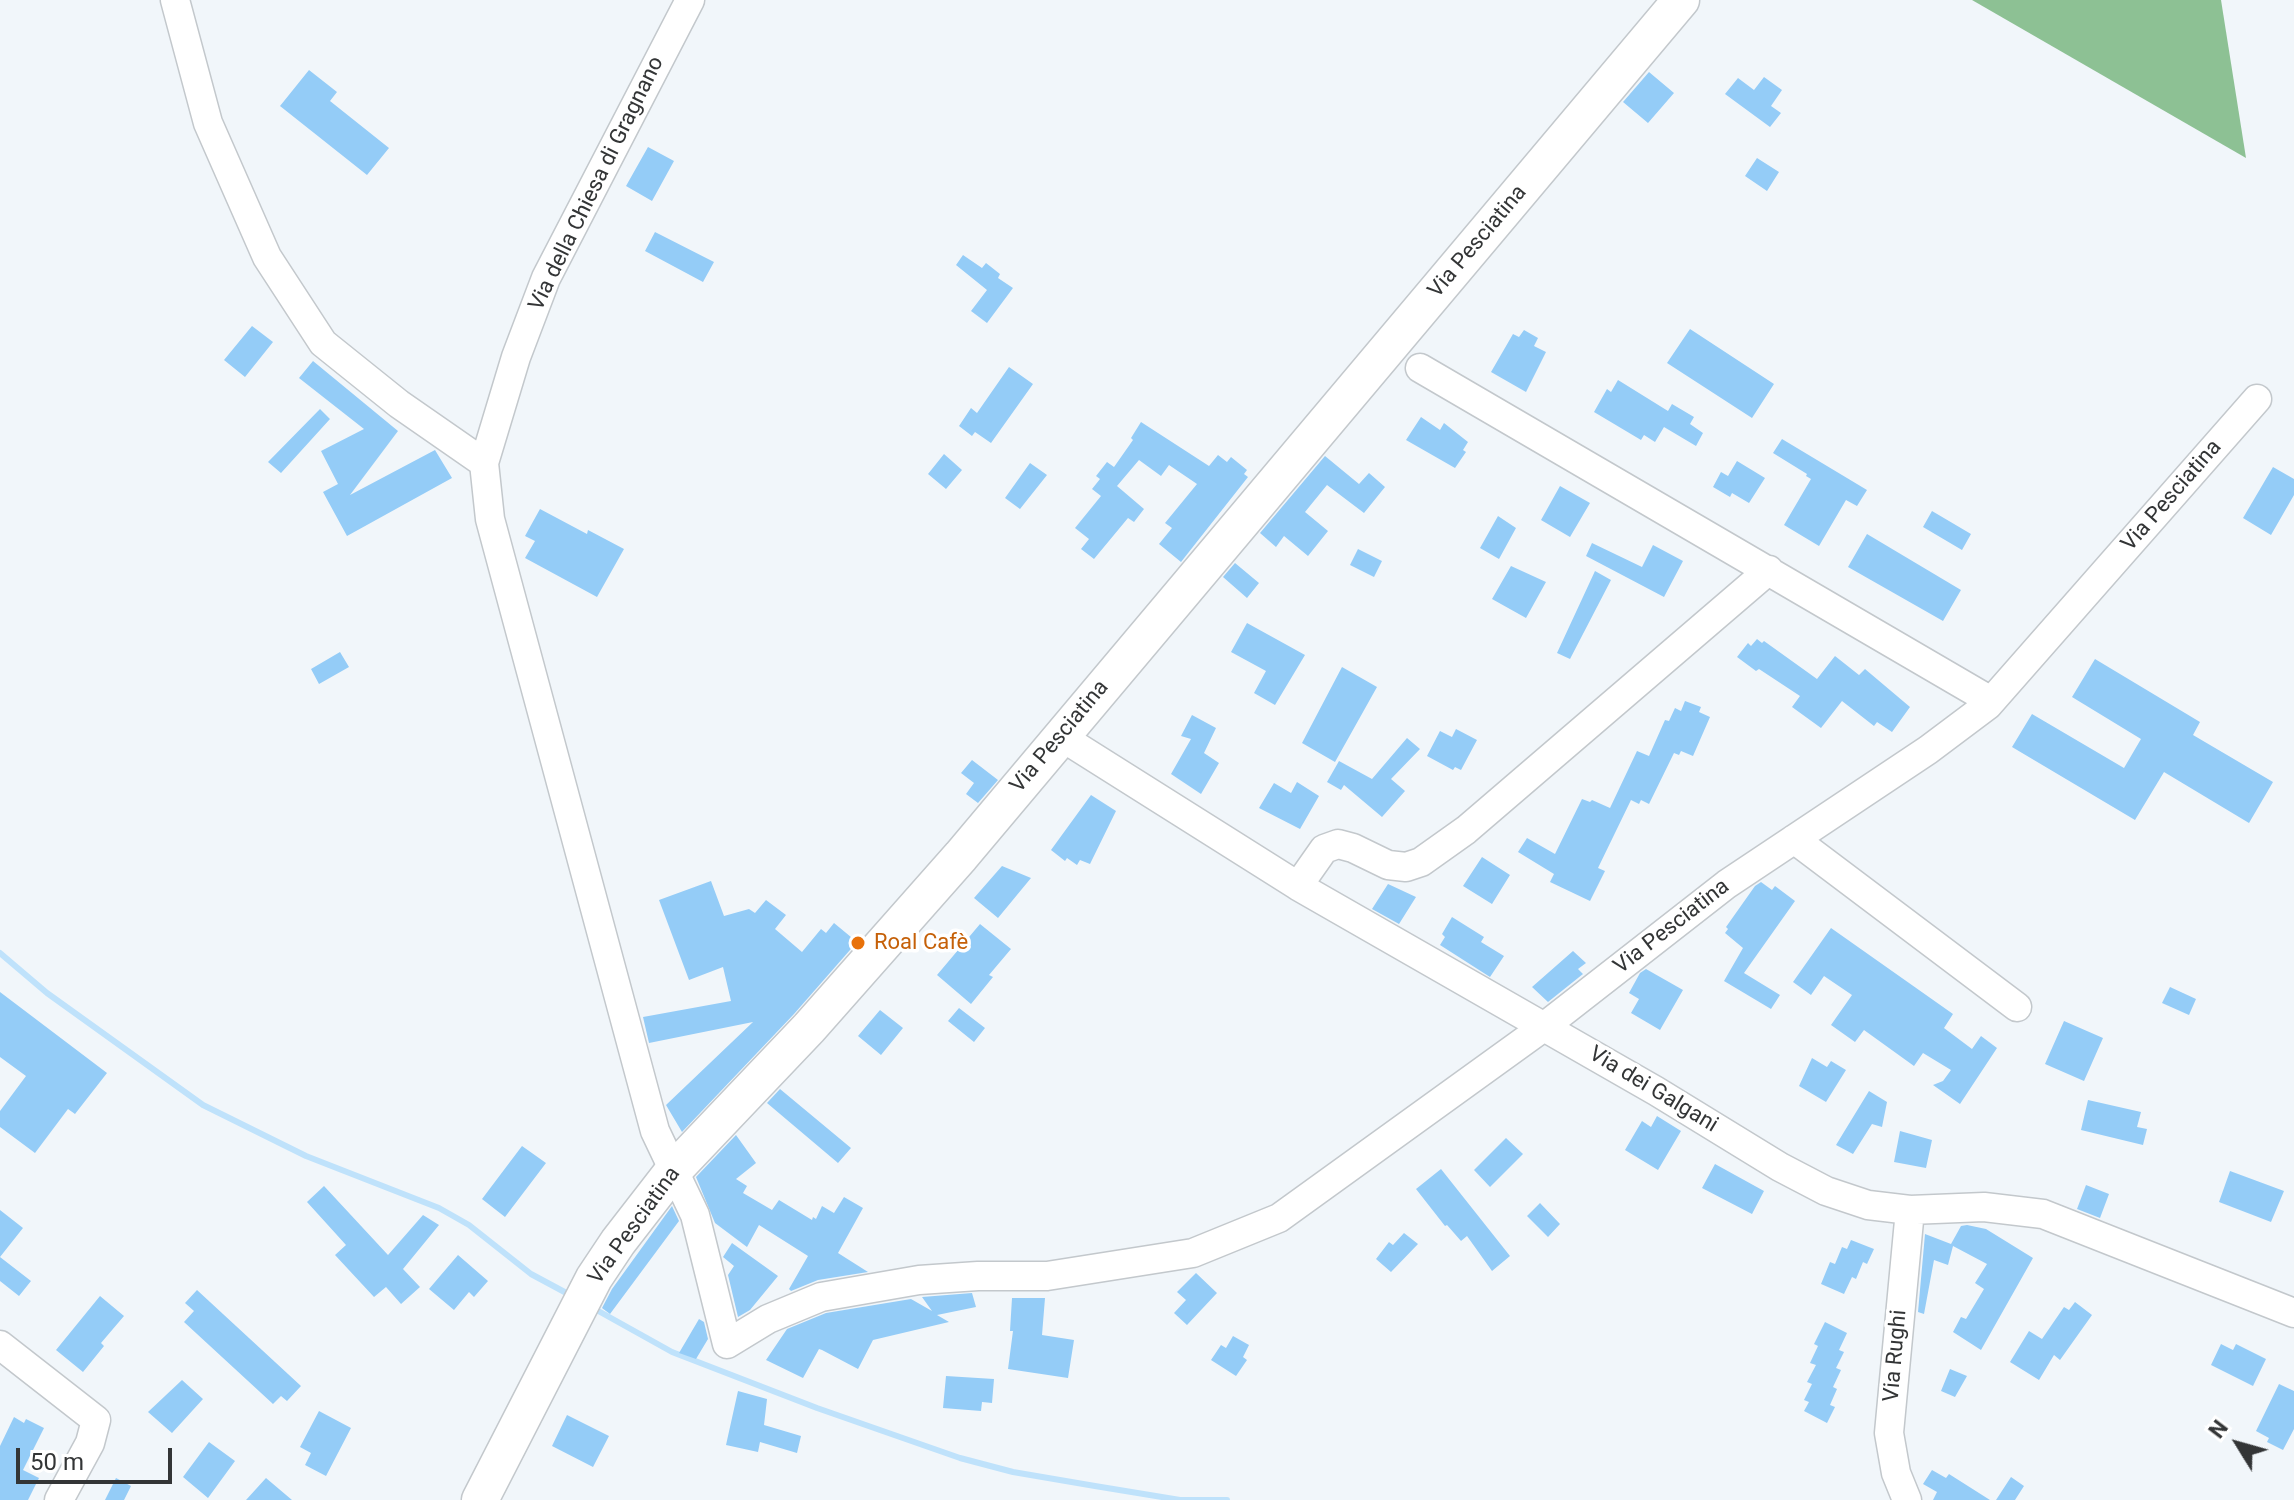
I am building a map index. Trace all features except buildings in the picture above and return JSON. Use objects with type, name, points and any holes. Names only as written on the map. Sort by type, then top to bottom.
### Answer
[{"type":"main road","name":"Via Pesciatina","points":[[480,1500],[582,1302],[618,1242],[673,1171],[820,1016],[961,856],[1681,0]]},
{"type":"street","points":[[175,0],[208,123],[267,257],[323,343],[399,404],[484,463],[490,519],[513,607],[655,1131],[673,1171]]},
{"type":"street","name":"Via della Chiesa di Gragnano","points":[[484,463],[516,357],[546,278],[690,0]]},
{"type":"street","points":[[1420,368],[1991,701]]},
{"type":"street","name":"Via Pesciatina","points":[[673,1171],[695,1215],[727,1344],[768,1319],[821,1297],[919,1280],[1047,1276],[1193,1253],[1279,1218],[1545,1026],[1727,884],[1928,750],[1991,701],[2257,399]]},
{"type":"street","points":[[1298,886],[1324,849],[1338,844],[1388,865],[1406,867],[1421,862],[1466,830],[1769,570]]},
{"type":"street","name":"Via dei Galgani","points":[[1060,736],[1298,886],[1545,1026],[1815,1185],[1868,1205],[1910,1210],[1984,1207],[2043,1214],[2294,1313]]},
{"type":"street","points":[[1794,839],[2017,1007]]},
{"type":"street","name":"Via Rughi","points":[[1907,1500],[1896,1473],[1889,1433],[1910,1210]]},
{"type":"street","points":[[0,1345],[96,1420],[90,1443],[59,1500]]},
{"type":"green space","points":[[1972,0],[2221,0],[2246,158]]},
{"type":"waterway","points":[[0,953],[47,993],[203,1105],[306,1156],[439,1208],[469,1225],[531,1274],[572,1296]]},
{"type":"waterway","points":[[593,1308],[672,1352],[817,1408],[960,1458],[1013,1472],[1180,1500],[1227,1500]]},
{"type":"place","name":"Roal Cafè","points":[[858,943]]}]
